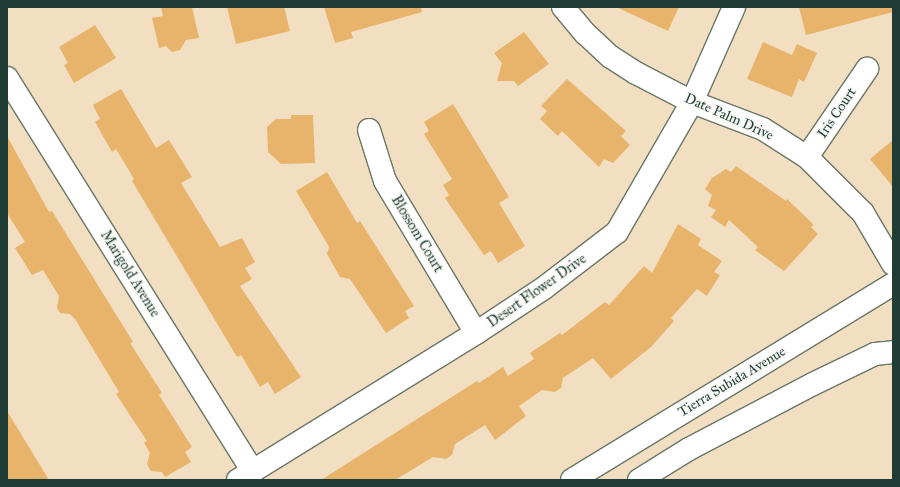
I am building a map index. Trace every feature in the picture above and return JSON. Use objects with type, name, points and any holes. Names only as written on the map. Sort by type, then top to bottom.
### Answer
[{"type":"street","name":"Date Palm Drive","points":[[563,7],[586,34],[611,57],[692,102],[763,129],[807,157],[863,213],[893,264]]},
{"type":"street","name":"Desert Flower Drive","points":[[246,475],[476,333],[544,288],[617,232],[692,102],[734,7]]},
{"type":"street","name":"Iris Court","points":[[807,157],[867,69]]},
{"type":"street","name":"Marigold Avenue","points":[[7,78],[246,475]]},
{"type":"street","name":"Blossom Court","points":[[369,130],[385,182],[476,333]]},
{"type":"street","name":"Tierra Subida Avenue","points":[[572,480],[893,284]]},
{"type":"street","points":[[639,480],[689,449],[813,384],[875,354],[893,352]]},
{"type":"building","points":[[161,7],[192,7],[199,38],[186,40],[180,50],[172,52],[166,46],[159,48],[152,18],[163,16]]},
{"type":"building","points":[[227,7],[284,7],[290,31],[236,44]]},
{"type":"building","points":[[324,7],[421,7],[422,12],[351,32],[353,38],[335,43]]},
{"type":"building","points":[[616,7],[679,7],[668,31]]},
{"type":"building","points":[[799,7],[893,7],[893,12],[806,35]]},
{"type":"building","points":[[95,25],[116,58],[74,83],[64,65],[68,63],[59,47]]},
{"type":"building","points":[[524,32],[549,64],[518,86],[514,81],[497,81],[502,63],[494,53]]},
{"type":"building","points":[[763,42],[792,55],[797,44],[817,53],[804,82],[799,79],[792,97],[747,79]]},
{"type":"building","points":[[567,79],[626,131],[621,136],[630,145],[613,163],[604,159],[599,167],[562,131],[558,136],[540,119],[547,111],[541,106]]},
{"type":"building","points":[[121,89],[156,148],[169,140],[192,177],[181,183],[220,247],[242,238],[255,262],[245,268],[252,279],[240,286],[301,377],[275,394],[268,382],[260,387],[241,355],[237,357],[132,181],[134,179],[116,149],[112,152],[95,122],[100,119],[93,105]]},
{"type":"building","points":[[453,104],[509,197],[499,203],[525,246],[498,263],[491,251],[484,255],[445,198],[449,195],[443,185],[452,179],[424,134],[429,131],[424,122]]},
{"type":"building","points":[[291,115],[313,115],[315,163],[281,164],[268,152],[267,127],[276,119],[291,119]]},
{"type":"building","points":[[7,136],[49,212],[52,211],[133,342],[130,343],[162,393],[159,395],[192,447],[185,452],[191,462],[165,477],[162,472],[151,471],[147,464],[150,453],[144,443],[147,441],[116,394],[119,392],[75,319],[70,314],[60,313],[57,308],[59,296],[43,270],[32,275],[15,248],[25,242],[7,213]]},
{"type":"building","points":[[893,140],[893,187],[870,159]]},
{"type":"building","points":[[736,166],[786,201],[787,199],[814,225],[811,227],[818,234],[784,271],[755,250],[758,247],[729,220],[725,227],[711,217],[716,210],[708,206],[712,195],[705,189],[712,178],[726,169],[731,172]]},
{"type":"building","points":[[327,172],[357,223],[360,221],[414,306],[405,311],[409,318],[386,333],[350,279],[340,277],[327,254],[329,247],[296,191]]},
{"type":"building","points":[[678,224],[701,239],[698,245],[722,261],[714,272],[720,275],[707,296],[697,289],[671,318],[674,321],[651,347],[611,379],[593,358],[563,378],[561,388],[555,392],[542,390],[519,406],[526,416],[495,440],[485,425],[455,444],[452,455],[446,459],[433,457],[395,480],[321,480],[477,381],[479,383],[503,367],[508,376],[534,359],[530,353],[560,333],[562,335],[605,302],[609,305],[644,266],[652,273]]},
{"type":"building","points":[[7,411],[49,480],[7,480]]}]
